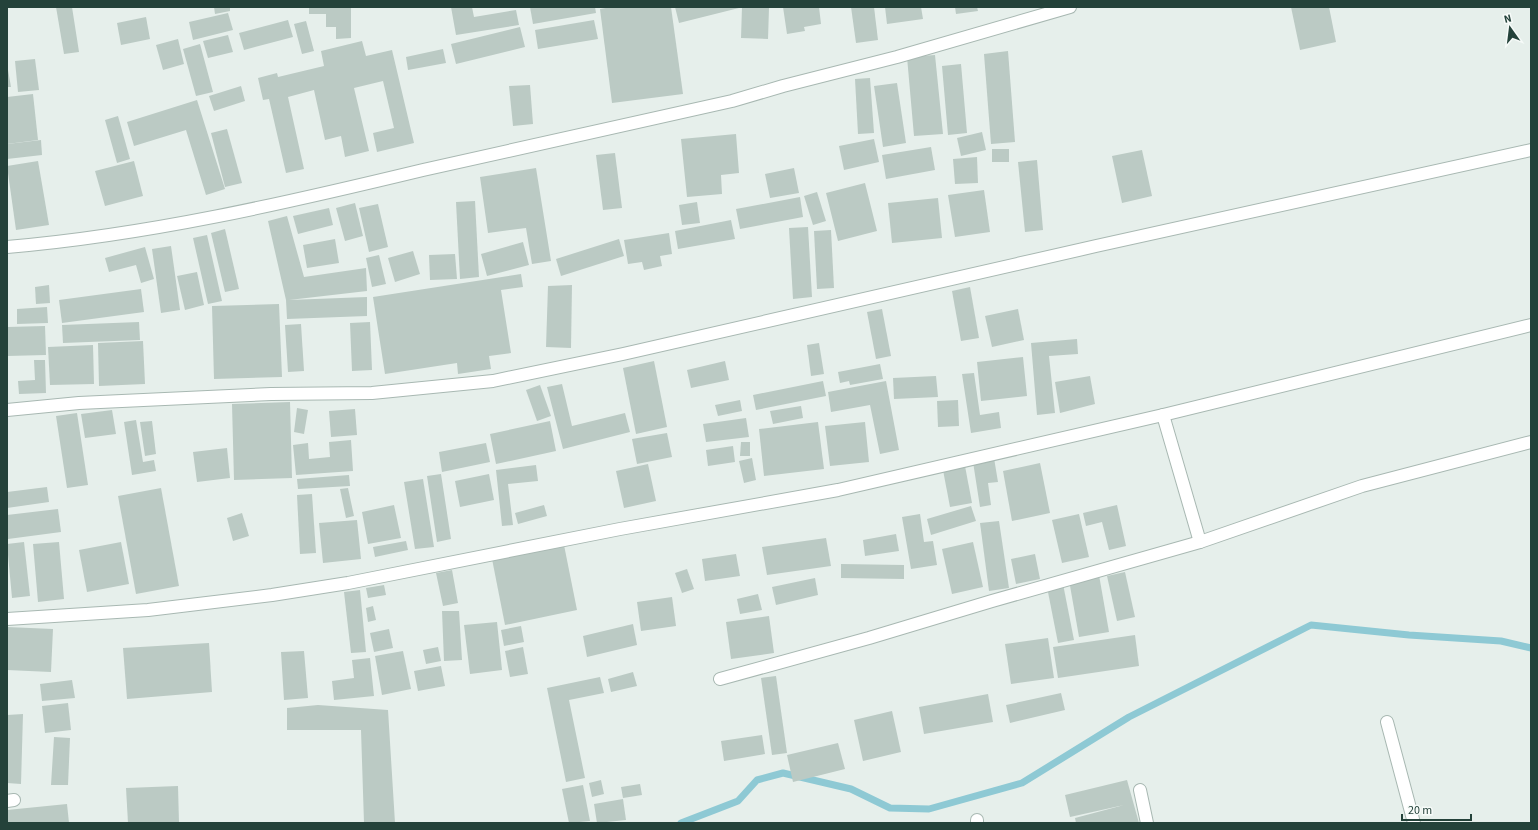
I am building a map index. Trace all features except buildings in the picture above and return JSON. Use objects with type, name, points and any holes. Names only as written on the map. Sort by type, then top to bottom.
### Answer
[{"type":"street","points":[[7,247],[69,242],[185,223],[350,188],[732,101],[930,48],[1070,7]]},
{"type":"street","points":[[7,410],[103,402],[271,394],[372,393],[494,381],[623,354],[1096,246],[1531,150]]},
{"type":"street","points":[[7,619],[148,610],[272,595],[348,583],[620,529],[838,490],[1163,415],[1531,325]]},
{"type":"street","points":[[1163,415],[1200,542]]},
{"type":"street","points":[[720,679],[869,638],[992,600],[1200,542],[1362,486],[1531,442]]},
{"type":"street","points":[[1387,722],[1414,823]]},
{"type":"street","points":[[1140,790],[1147,823]]},
{"type":"waterway","points":[[681,823],[738,801],[757,780],[783,773],[851,789],[890,808],[929,809],[1022,783],[1129,717],[1311,625],[1409,635],[1501,641],[1531,648]]}]
